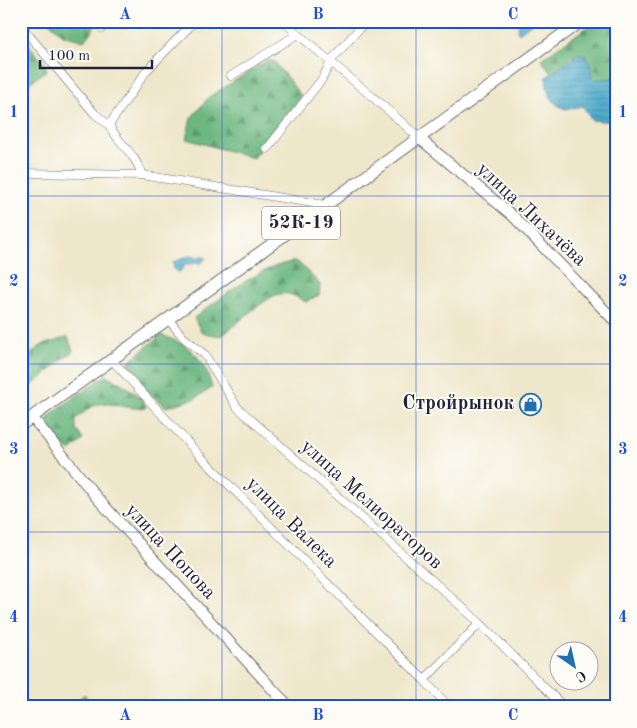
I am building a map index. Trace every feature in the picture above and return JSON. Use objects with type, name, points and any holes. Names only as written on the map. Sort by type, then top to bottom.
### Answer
[{"type":"main road","name":"52К-19","points":[[21,425],[581,21]]},
{"type":"street","points":[[102,28],[108,21]]},
{"type":"street","points":[[109,125],[147,70],[195,21]]},
{"type":"street","points":[[283,21],[331,64],[379,100],[418,138]]},
{"type":"street","points":[[267,148],[298,110],[331,64],[333,58],[366,21]]},
{"type":"street","points":[[21,26],[95,114],[109,125],[113,133],[139,163],[142,174]]},
{"type":"street","points":[[231,76],[298,34]]},
{"type":"street","name":"улица Лихачёва","points":[[418,138],[513,216],[616,322]]},
{"type":"street","points":[[21,174],[142,174],[325,206]]},
{"type":"street","name":"улица Мелиораторов","points":[[168,319],[183,336],[205,354],[237,407],[480,623],[564,707]]},
{"type":"street","name":"улица Валека","points":[[112,360],[199,454],[449,707]]},
{"type":"street","name":"улица Попова","points":[[32,417],[98,500],[289,707]]},
{"type":"street","points":[[424,680],[480,623]]},
{"type":"green space","points":[[48,21],[96,21],[92,32],[84,41],[63,35]]},
{"type":"green space","points":[[596,21],[616,21],[616,78],[596,80],[591,76],[589,69],[572,56],[552,74],[541,59]]},
{"type":"green space","points":[[21,35],[44,63],[47,70],[21,89]]},
{"type":"green space","points":[[268,60],[274,61],[302,97],[253,158],[186,139],[191,118],[209,97]]},
{"type":"green space","points":[[297,261],[320,284],[319,295],[306,302],[294,296],[280,294],[259,305],[222,336],[202,333],[194,318],[256,275],[283,264]]},
{"type":"green space","points":[[161,335],[188,348],[200,360],[209,377],[212,388],[194,399],[166,407],[147,391],[128,362]]},
{"type":"green space","points":[[68,337],[73,351],[21,395],[21,362],[42,345]]},
{"type":"green space","points":[[106,375],[135,393],[146,408],[104,404],[90,408],[76,419],[76,429],[83,440],[70,451],[56,439],[45,422],[53,412]]},
{"type":"green space","points":[[84,694],[95,707],[72,707]]},
{"type":"water","points":[[520,21],[535,21],[519,33],[517,30]]},
{"type":"water","points":[[579,53],[590,61],[591,76],[596,80],[616,78],[616,122],[591,120],[583,106],[566,109],[557,104],[550,96],[546,81],[547,76]]},
{"type":"water","points":[[189,256],[205,257],[206,259],[201,263],[186,264],[180,272],[174,270],[173,262]]},
{"type":"place","name":"Стройрынок","points":[[530,404]]}]
